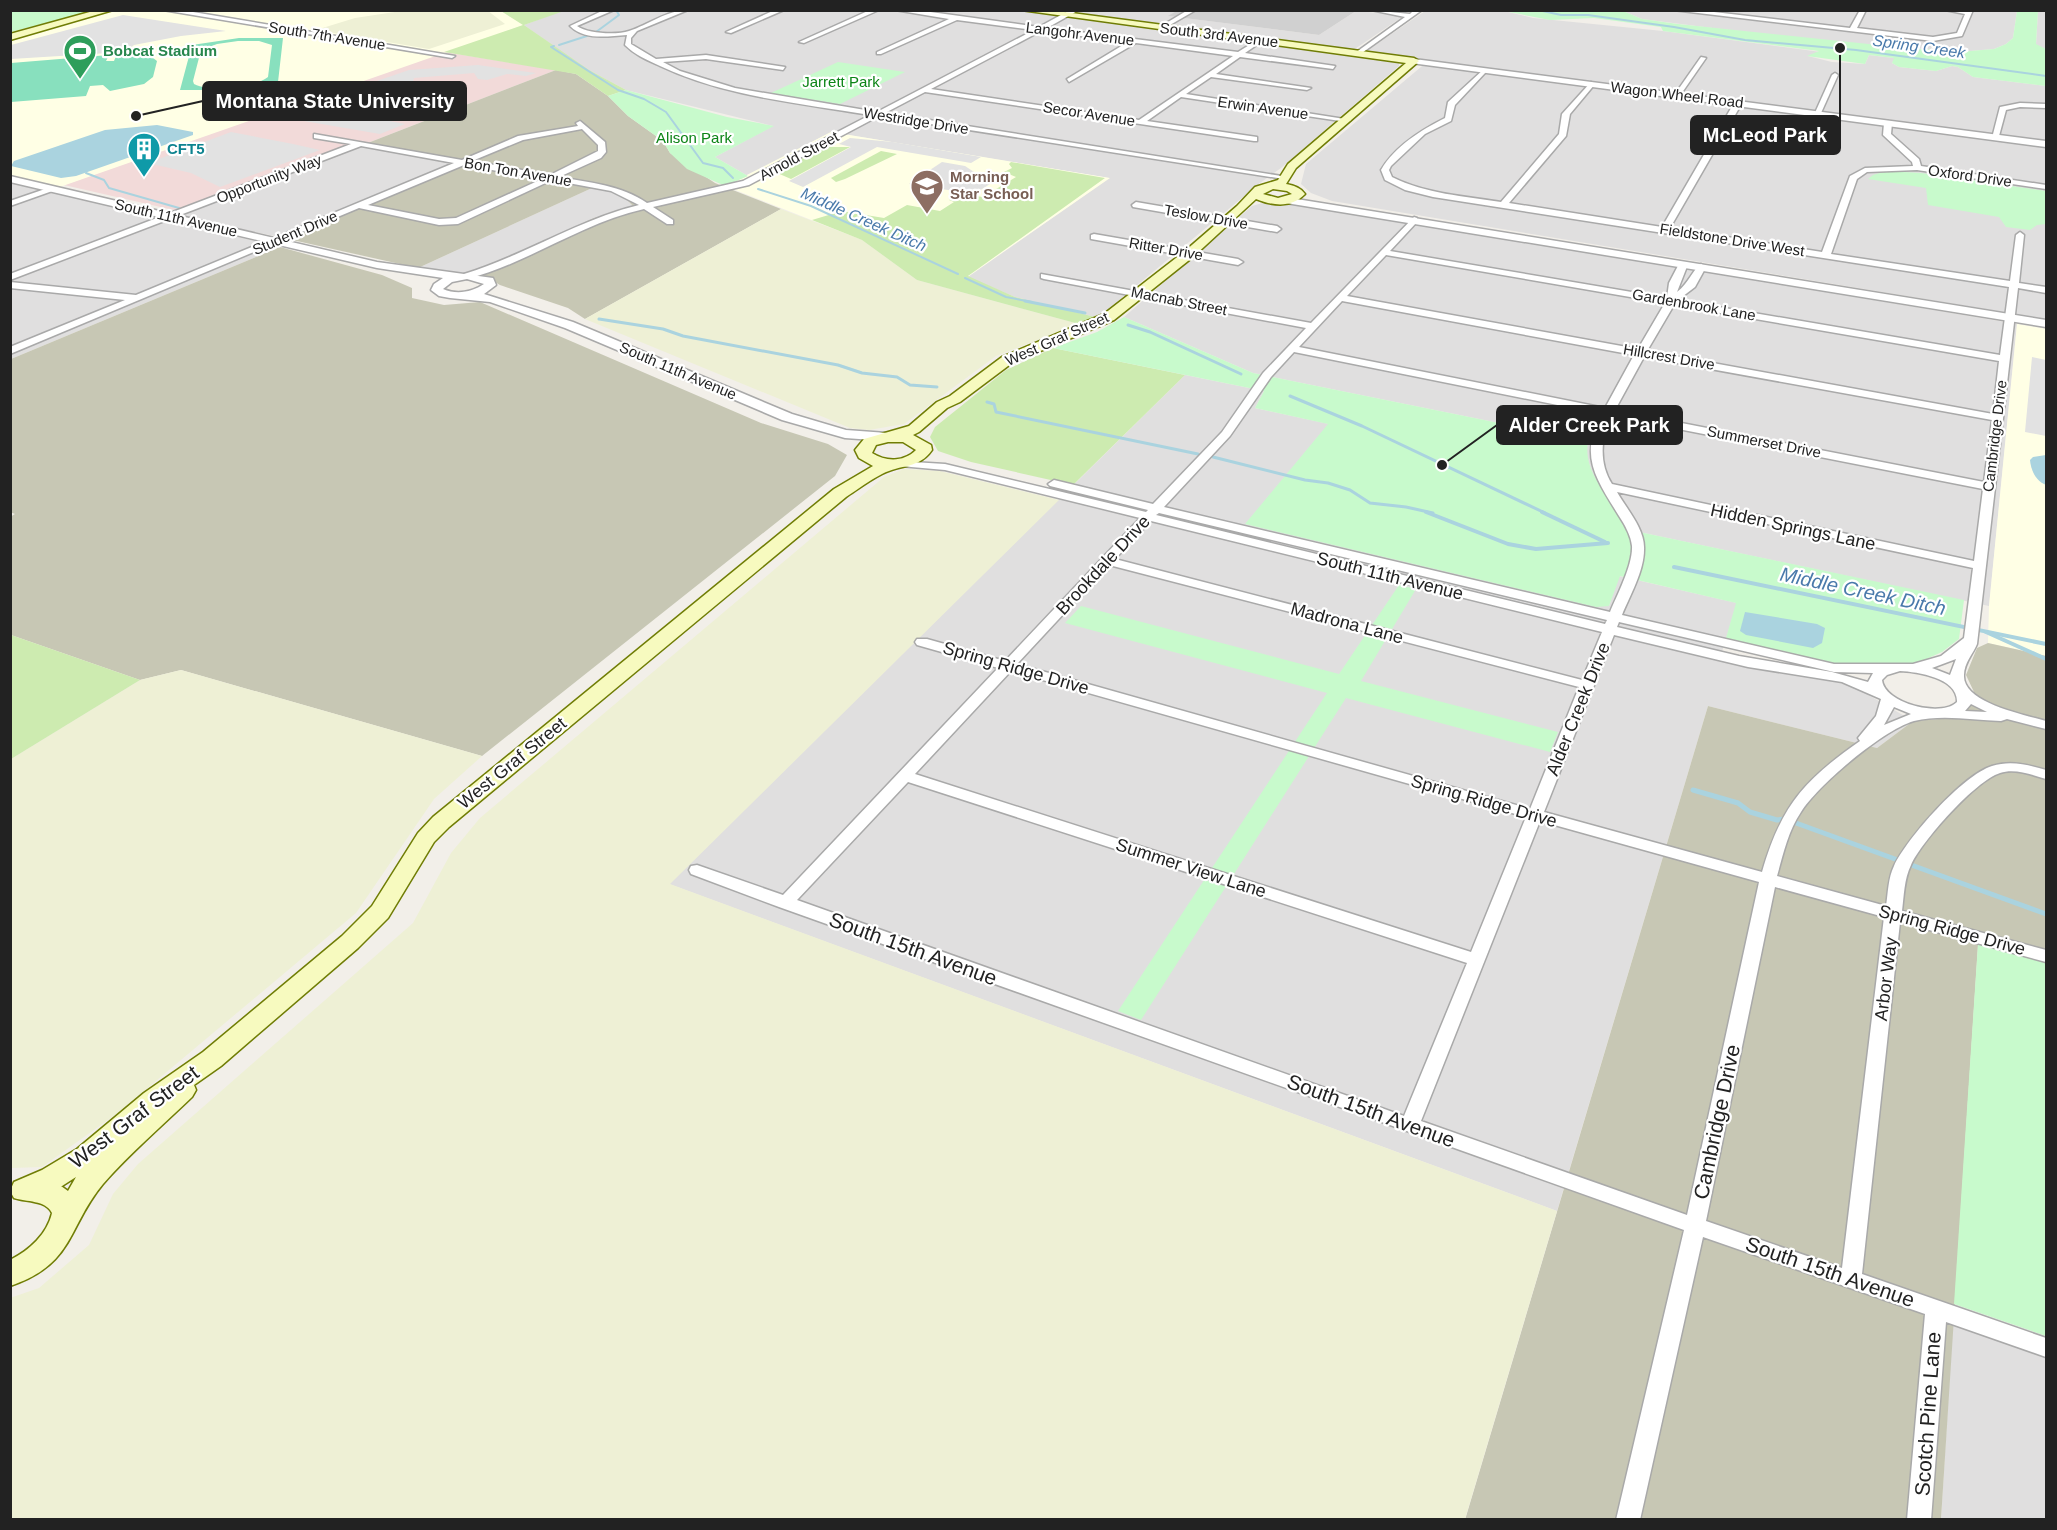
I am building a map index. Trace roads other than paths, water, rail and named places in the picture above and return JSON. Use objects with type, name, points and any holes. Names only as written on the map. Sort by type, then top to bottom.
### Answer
[{"type":"main road","points":[[10,37],[109,10]]},
{"type":"main road","name":"South 3rd Avenue","points":[[1025,10],[1392,58],[1411,64]]},
{"type":"main road","points":[[1279,200],[1263,198],[1256,193],[1262,188],[1280,183],[1292,166],[1411,64]]},
{"type":"main road","points":[[1273,186],[1297,192],[1293,177],[1299,161]]},
{"type":"main road","name":"West Graf Street","points":[[1241,209],[1261,201],[1297,198],[1297,192]]},
{"type":"main road","name":"West Graf Street","points":[[840,493],[846,482],[859,470],[865,456],[863,450],[870,442],[914,429],[942,405],[956,399],[1007,360],[1096,325],[1140,294],[1189,254],[1256,193]]},
{"type":"main road","name":"West Graf Street","points":[[17,1192],[52,1178],[87,1157],[153,1100],[212,1059],[350,942],[380,912],[426,838],[441,822],[840,493],[877,470],[917,458],[922,454],[922,444],[931,427],[952,409],[956,399]]},
{"type":"main road","points":[[888,437],[905,437],[922,444]]},
{"type":"main road","points":[[865,456],[874,461],[898,463]]},
{"type":"main road","name":"West Graf Street","points":[[10,1274],[43,1255],[54,1244],[82,1190],[94,1174],[170,1105],[212,1059]]},
{"type":"main road","points":[[17,1192],[48,1192],[57,1197],[66,1213],[65,1223]]},
{"type":"street","name":"South 7th Avenue","points":[[166,10],[452,56]]},
{"type":"street","points":[[611,10],[573,26],[580,32],[587,33],[633,33],[644,26],[685,10]]},
{"type":"street","points":[[729,32],[782,10]]},
{"type":"street","points":[[802,42],[876,10]]},
{"type":"street","name":"Langohr Avenue","points":[[898,10],[1333,67]]},
{"type":"street","name":"Arnold Street","points":[[464,276],[507,264],[600,219],[746,183],[1076,10]]},
{"type":"street","points":[[1161,28],[1193,10]]},
{"type":"street","points":[[1374,10],[1412,15]]},
{"type":"street","points":[[1357,54],[1419,10]]},
{"type":"street","points":[[1676,10],[1915,38],[1946,38],[1962,33],[1970,12],[1948,10]]},
{"type":"street","points":[[1749,20],[1756,10]]},
{"type":"street","points":[[1852,31],[1863,10]]},
{"type":"street","points":[[879,53],[955,18]]},
{"type":"street","name":"Westridge Drive","points":[[633,33],[628,38],[628,45],[655,61],[678,72],[734,90],[878,115],[1284,177]]},
{"type":"street","points":[[1140,122],[1259,40]]},
{"type":"street","points":[[1069,80],[1135,41]]},
{"type":"street","points":[[655,61],[697,57],[783,68]]},
{"type":"street","points":[[1676,95],[1703,58]]},
{"type":"street","name":"Wagon Wheel Road","points":[[1411,64],[1591,84],[2046,144]]},
{"type":"street","name":"Fieldstone Drive West","points":[[1484,71],[1451,104],[1448,119],[1422,132],[1385,170],[1385,174],[1393,182],[1418,191],[2046,290]]},
{"type":"street","points":[[1210,75],[1307,88]]},
{"type":"street","points":[[1816,113],[1835,75]]},
{"type":"street","points":[[1504,204],[1563,134],[1566,114],[1591,84]]},
{"type":"street","name":"Secor Avenue","points":[[925,90],[1254,139]]},
{"type":"street","name":"Erwin Avenue","points":[[1179,96],[1347,120]]},
{"type":"street","points":[[1665,229],[1738,103]]},
{"type":"street","points":[[1995,136],[2003,109],[2020,105],[2046,106]]},
{"type":"street","name":"Oxford Drive","points":[[1888,123],[1887,135],[1916,161],[1917,168],[2046,187]]},
{"type":"street","name":"Student Drive","points":[[10,351],[528,136],[582,125],[602,144],[602,152],[592,160],[552,178]]},
{"type":"street","name":"Bon Ton Avenue","points":[[317,136],[622,192],[670,222]]},
{"type":"street","name":"Opportunity Way","points":[[10,277],[359,144]]},
{"type":"street","points":[[1826,255],[1856,174],[1865,170],[1884,168],[1917,168]]},
{"type":"street","points":[[360,206],[439,222],[452,222],[552,178]]},
{"type":"street","name":"South 11th Avenue","points":[[10,179],[377,265],[394,266],[440,276],[481,277],[497,292],[533,304],[558,316],[569,325]]},
{"type":"street","points":[[10,204],[54,189]]},
{"type":"street","points":[[1297,192],[1313,201],[1338,207]]},
{"type":"street","points":[[1279,200],[1338,207],[2046,324]]},
{"type":"street","name":"Teslow Drive","points":[[1136,205],[1277,229]]},
{"type":"street","name":"Brookdale Drive","points":[[785,903],[1226,434],[1253,393],[1414,220]]},
{"type":"street","name":"Cambridge Drive","points":[[1960,689],[1956,679],[1957,671],[1969,649],[2020,236]]},
{"type":"street","name":"Ritter Drive","points":[[1094,237],[1238,262]]},
{"type":"street","name":"Gardenbrook Lane","points":[[1383,252],[2004,359]]},
{"type":"street","name":"Arnold Street","points":[[490,283],[507,264]]},
{"type":"street","name":"Alder Creek Drive","points":[[1410,1125],[1632,574],[1638,547],[1632,527],[1599,473],[1596,450],[1602,423],[1671,301],[1674,283],[1683,264]]},
{"type":"street","name":"South 11th Avenue","points":[[377,265],[385,270],[430,280],[438,286],[437,290],[442,293],[497,299],[551,321],[569,325],[787,417],[845,434],[888,437]]},
{"type":"street","name":"Alder Creek Drive","points":[[1671,301],[1692,285],[1701,267]]},
{"type":"street","points":[[438,286],[449,279],[464,276]]},
{"type":"street","name":"Macnab Street","points":[[1044,276],[1313,326]]},
{"type":"street","points":[[467,295],[479,292],[490,283]]},
{"type":"street","points":[[10,285],[139,298]]},
{"type":"street","name":"Hillcrest Drive","points":[[1340,298],[1997,418]]},
{"type":"street","name":"Summerset Drive","points":[[1292,349],[1989,486]]},
{"type":"street","name":"South 11th Avenue","points":[[787,417],[793,424],[804,429],[847,442],[865,456]]},
{"type":"street","name":"South 11th Avenue","points":[[922,444],[943,459],[1152,513]]},
{"type":"street","name":"South 11th Avenue","points":[[898,463],[945,466],[1612,623],[1834,668],[1912,668],[1939,675],[1984,705],[2046,725]]},
{"type":"street","name":"Hidden Springs Lane","points":[[1608,488],[1979,566]]},
{"type":"street","name":"Madrona Lane","points":[[1107,561],[1587,685]]},
{"type":"street","name":"South 11th Avenue","points":[[1612,623],[1750,663],[1865,684],[1884,697],[1917,712],[1990,716],[2046,725]]},
{"type":"street","points":[[1912,668],[1941,661],[1964,646],[1970,636]]},
{"type":"street","name":"Spring Ridge Drive","points":[[922,642],[2046,956]]},
{"type":"street","points":[[1884,697],[1875,686],[1875,679],[1887,669]]},
{"type":"street","points":[[1940,715],[1958,711],[1964,705],[1965,698],[1960,689]]},
{"type":"street","name":"Cambridge Drive","points":[[1854,752],[1883,717],[1887,709],[1884,697]]},
{"type":"street","name":"Cambridge Drive","points":[[1628,1520],[1695,1226],[1768,879],[1782,832],[1804,795],[1854,752],[1884,731],[1907,719],[1940,715]]},
{"type":"street","name":"Arbor Way","points":[[1851,1279],[1893,913],[1901,866],[1919,841],[1978,780],[1993,770],[2011,768],[2046,774]]},
{"type":"street","name":"Summer View Lane","points":[[906,776],[1476,960]]},
{"type":"street","name":"South 15th Avenue","points":[[697,870],[1695,1226],[2046,1347]]},
{"type":"street","name":"Scotch Pine Lane","points":[[1919,1520],[1936,1308]]},
{"type":"water","points":[[157,125],[193,132],[193,135],[76,176],[61,178],[11,166],[14,161],[105,130]]},
{"type":"water","points":[[2046,455],[2046,485],[2035,475],[2030,460],[2033,457]]},
{"type":"water","points":[[1745,612],[1817,624],[1825,628],[1822,643],[1813,648],[1746,635],[1740,631]]},
{"type":"waterway","name":"Middle Creek Ditch","points":[[596,32],[619,15],[616,10]]},
{"type":"waterway","name":"Spring Creek","points":[[1538,10],[1561,15],[1588,15],[1674,27],[1745,40],[1856,50],[2046,76]]},
{"type":"waterway","name":"Middle Creek Ditch","points":[[559,45],[593,34]]},
{"type":"waterway","name":"Middle Creek Ditch","points":[[554,46],[551,47],[618,90],[644,99],[666,112],[703,163],[723,168],[733,178]]},
{"type":"waterway","points":[[86,173],[104,180],[109,188],[179,208]]},
{"type":"waterway","name":"Middle Creek Ditch","points":[[758,189],[811,206],[958,274]]},
{"type":"waterway","name":"Middle Creek Ditch","points":[[965,278],[1006,297],[1032,302]]},
{"type":"waterway","name":"Middle Creek Ditch","points":[[1025,301],[1085,313]]},
{"type":"waterway","points":[[599,319],[663,329],[683,336],[838,365],[862,373],[897,377],[910,385],[937,387]]},
{"type":"waterway","name":"Middle Creek Ditch","points":[[1128,325],[1150,332],[1241,374]]},
{"type":"waterway","name":"Middle Creek Ditch","points":[[1290,396],[1362,426],[1545,513]]},
{"type":"waterway","points":[[987,402],[994,404],[996,412],[1198,454]]},
{"type":"waterway","points":[[1213,457],[1305,480],[1328,483],[1350,490],[1370,503],[1433,513]]},
{"type":"waterway","points":[[1426,512],[1508,544],[1536,549],[1608,543]]},
{"type":"waterway","name":"Middle Creek Ditch","points":[[1542,512],[1605,542]]},
{"type":"waterway","name":"Middle Creek Ditch","points":[[1674,567],[2046,644]]},
{"type":"waterway","points":[[1986,632],[2046,659]]},
{"type":"waterway","points":[[1693,790],[1738,803],[1750,812],[1777,820],[1785,819],[2046,914]]},
{"type":"place","name":"McLeod Park","points":[[1840,48]]},
{"type":"place","name":"Bobcat Stadium","points":[[80,80]]},
{"type":"place","name":"Montana State University","points":[[136,116]]},
{"type":"place","name":"CFT5","points":[[144,178]]},
{"type":"place","name":"Morning Star School","points":[[927,215]]},
{"type":"place","name":"Alder Creek Park","points":[[1442,465]]},
{"type":"park label","name":"Jarrett Park","points":[[841,82]]},
{"type":"park label","name":"Alison Park","points":[[694,138]]}]
